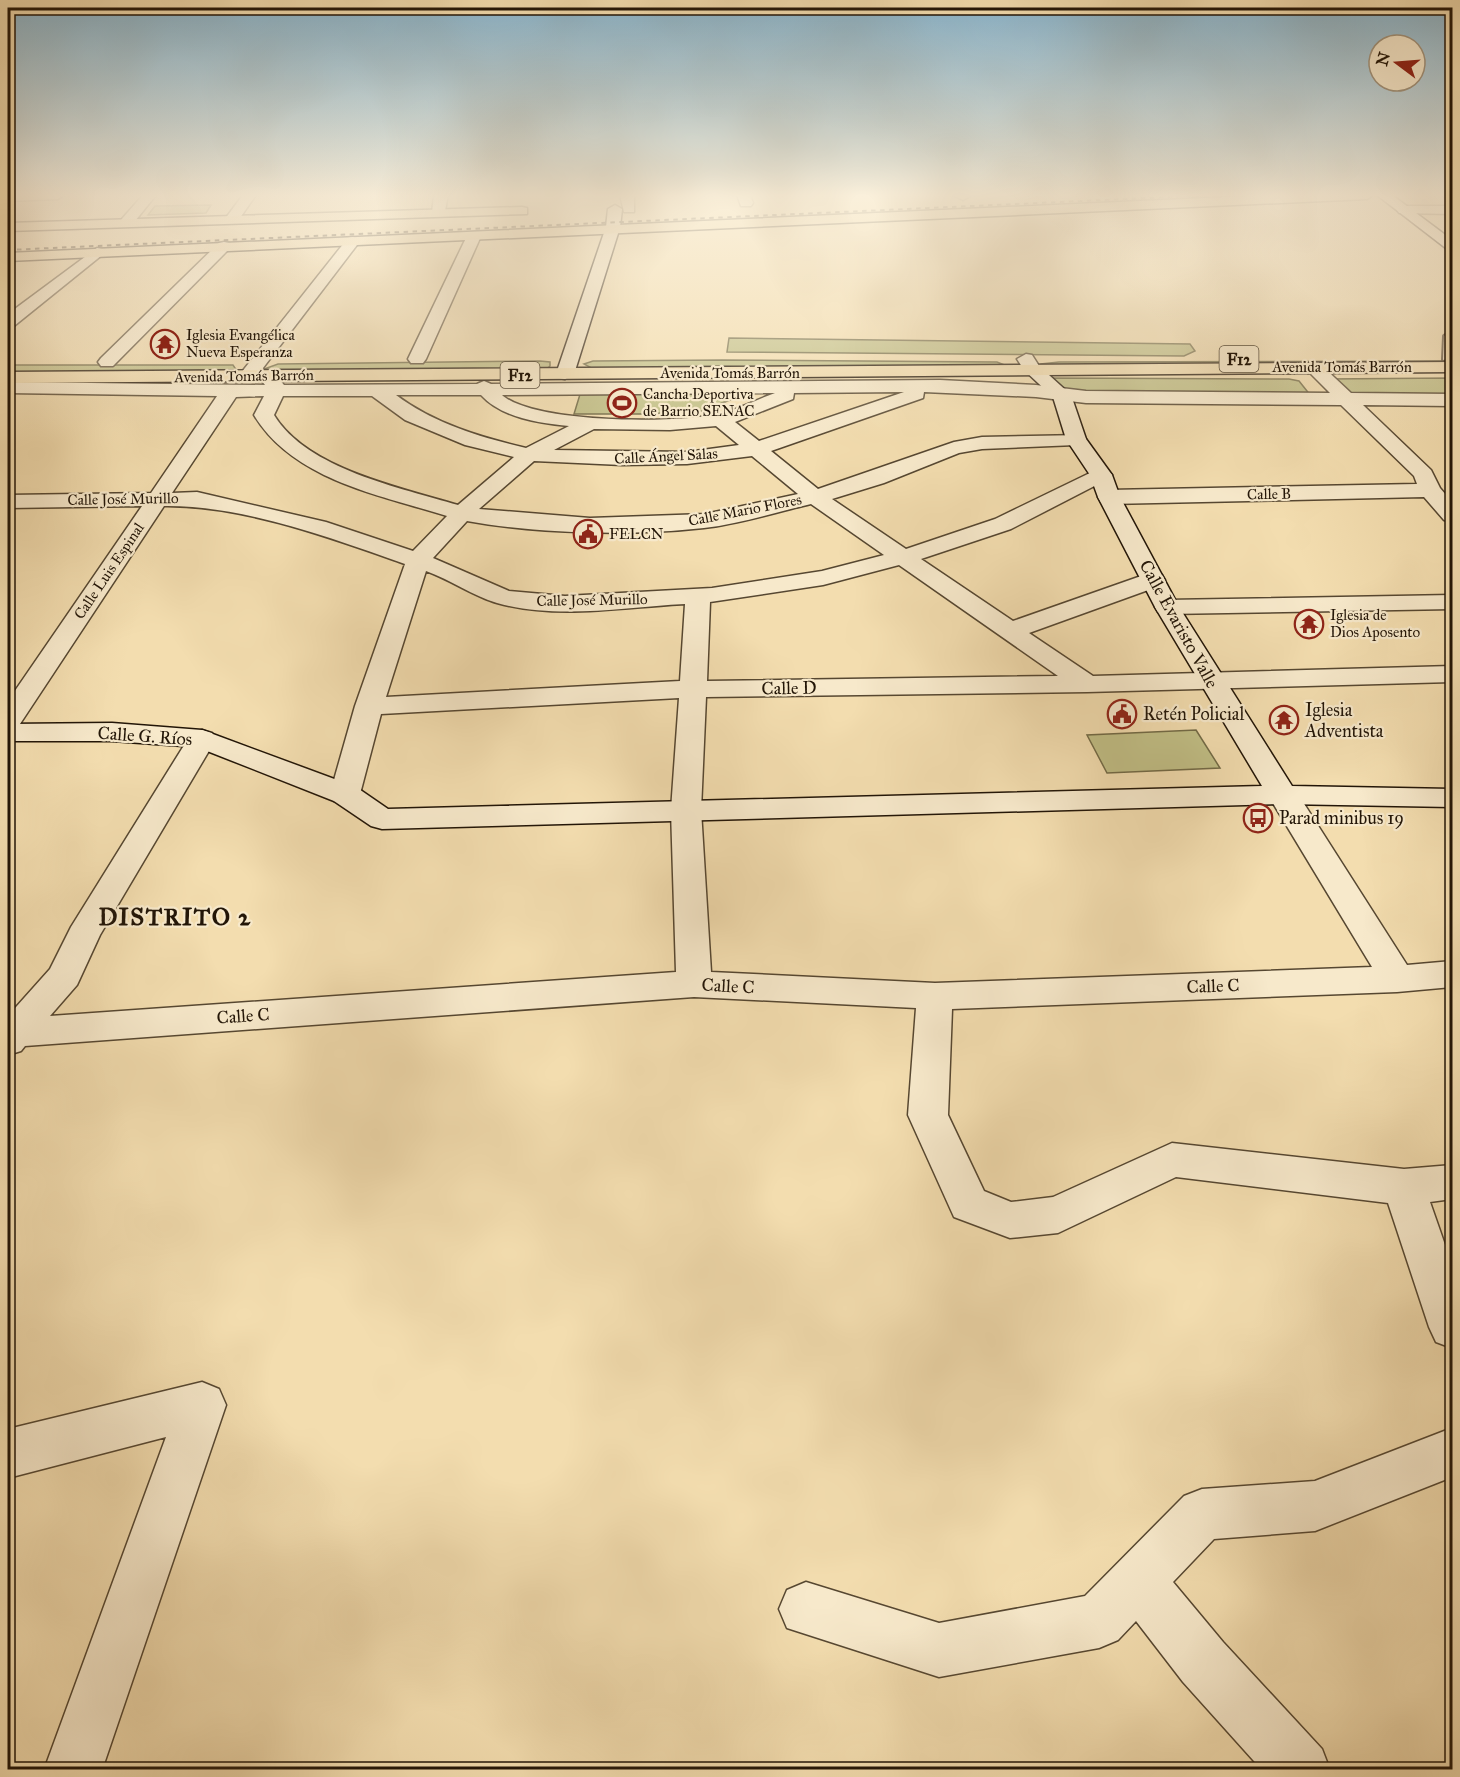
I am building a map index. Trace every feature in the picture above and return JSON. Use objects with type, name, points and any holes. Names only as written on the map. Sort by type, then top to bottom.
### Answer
[{"type":"main road","name":"Avenida Tomás Barrón","points":[[8,362],[107,362],[256,379],[417,359],[946,378],[1029,364],[1313,367],[1450,361]]},
{"type":"main road","name":"Avenida Tomás Barrón","points":[[8,378],[485,382],[568,366],[1450,361]]},
{"type":"street","points":[[8,322],[64,278]]},
{"type":"street","points":[[107,362],[192,278]]},
{"type":"street","points":[[256,379],[327,278]]},
{"type":"street","points":[[417,359],[455,278]]},
{"type":"street","points":[[568,366],[597,278]]},
{"type":"street","points":[[1029,364],[1062,395]]},
{"type":"street","points":[[1313,367],[1432,479],[1452,514]]},
{"type":"street","points":[[8,387],[256,379],[376,390],[485,382],[946,378],[1062,395],[1452,400]]},
{"type":"street","name":"Calle Ángel Salas","points":[[376,390],[412,416],[442,429],[472,441],[529,455],[612,459],[687,458],[757,449],[946,378]]},
{"type":"street","name":"Calle Luis Espinal","points":[[8,721],[159,498],[256,379]]},
{"type":"street","name":"Calle Mario Flores","points":[[256,379],[264,415],[275,433],[307,456],[355,481],[462,513],[495,519],[590,525],[646,525],[705,521],[815,496],[876,478],[954,448],[982,443],[1076,439]]},
{"type":"street","points":[[485,382],[487,393],[502,405],[539,416],[591,423],[661,424],[721,420],[786,395]]},
{"type":"street","name":"Calle Evaristo Valle","points":[[1062,395],[1076,439],[1105,486],[1167,607],[1209,679],[1397,980]]},
{"type":"street","points":[[721,420],[815,496],[1087,684]]},
{"type":"street","points":[[345,794],[369,706],[418,560],[462,513],[529,455],[591,423]]},
{"type":"street","name":"Calle B","points":[[1105,486],[1432,479]]},
{"type":"street","name":"Calle José Murillo","points":[[10,504],[159,498],[197,499],[326,529],[418,560],[503,597],[533,602],[698,596],[822,578],[902,557],[1004,524],[1105,486]]},
{"type":"street","points":[[1010,631],[1153,580]]},
{"type":"street","points":[[694,984],[686,810],[698,596]]},
{"type":"street","points":[[1167,607],[1452,602]]},
{"type":"street","name":"Calle D","points":[[369,706],[692,689],[1087,684],[1452,674]]},
{"type":"street","name":"Calle G. Ríos","points":[[8,733],[112,732],[202,740],[345,794],[382,819],[1283,795],[1452,798]]},
{"type":"street","points":[[10,1035],[64,976],[83,935],[202,740]]},
{"type":"street","name":"Calle C","points":[[10,1035],[694,984],[935,996],[1397,980],[1452,974]]},
{"type":"street","points":[[935,996],[928,1115],[969,1204],[1010,1220],[1058,1215],[1172,1160],[1404,1187],[1452,1182]]},
{"type":"street","points":[[1404,1187],[1452,1327]]},
{"type":"street","points":[[8,1454],[202,1405],[73,1770]]},
{"type":"street","points":[[806,1609],[939,1650],[1100,1621],[1202,1514],[1315,1506],[1452,1453]]},
{"type":"street","points":[[1138,1581],[1203,1662],[1301,1770]]},
{"type":"lane","points":[[1450,361],[1448,336],[1452,334]]},
{"type":"shaded area","points":[[729,338],[1190,344],[1195,351],[1184,356],[727,352]]},
{"type":"shaded area","points":[[593,361],[997,362],[1007,366],[595,370],[584,364]]},
{"type":"shaded area","points":[[1452,361],[1452,370],[1303,371],[1041,367],[1041,364],[1059,362]]},
{"type":"shaded area","points":[[550,362],[550,366],[547,369],[266,371],[264,369],[278,364]]},
{"type":"shaded area","points":[[8,365],[233,365],[237,371],[222,374],[8,374]]},
{"type":"shaded area","points":[[1053,378],[1289,379],[1299,381],[1311,396],[1071,398],[1052,382]]},
{"type":"shaded area","points":[[1452,378],[1452,398],[1342,398],[1332,396],[1319,382],[1325,379]]},
{"type":"shaded area","points":[[581,391],[746,391],[748,393],[702,411],[574,414]]},
{"type":"shaded area","points":[[1196,730],[1220,768],[1107,773],[1087,735]]},
{"type":"place","name":"Iglesia Evangélica Nueva Esperanza","points":[[165,344]]},
{"type":"place","name":"Cancha Deportiva de Barrio SENAC","points":[[622,403]]},
{"type":"place","name":"FELCN","points":[[588,534]]},
{"type":"place","name":"Iglesia de Dios Aposento","points":[[1309,624]]},
{"type":"place","name":"Retén Policial","points":[[1122,714]]},
{"type":"place","name":"Iglesia Adventista","points":[[1284,720]]},
{"type":"place","name":"Parad minibus 19","points":[[1258,818]]},
{"type":"district","name":"DISTRITO 2","points":[[175,917]]}]
